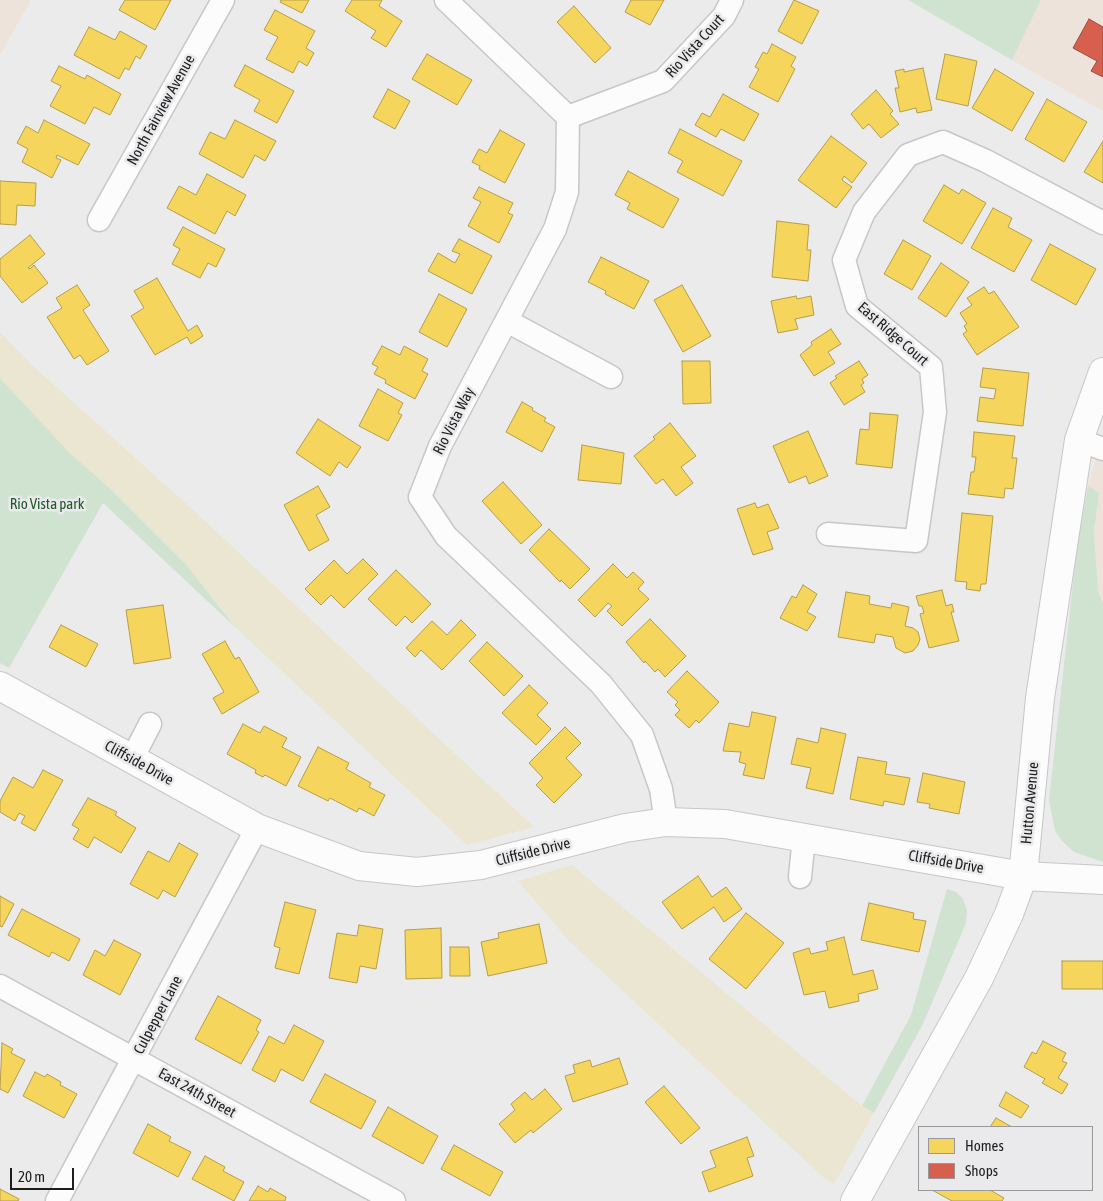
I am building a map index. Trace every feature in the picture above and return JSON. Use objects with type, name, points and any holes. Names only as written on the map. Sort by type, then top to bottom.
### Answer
[{"type":"street","name":"North Fairview Avenue","points":[[99,220],[222,0]]},
{"type":"street","points":[[446,0],[568,117]]},
{"type":"street","name":"Rio Vista Court","points":[[568,117],[663,81],[724,16],[732,0]]},
{"type":"street","name":"Rio Vista Way","points":[[568,117],[567,192],[555,229],[440,446],[420,498],[446,536],[601,684],[642,736],[661,790],[666,822]]},
{"type":"street","name":"East Ridge Court","points":[[828,534],[916,541],[935,412],[931,366],[857,306],[844,260],[864,212],[908,155],[943,142],[986,161],[1103,223]]},
{"type":"street","points":[[506,321],[610,377]]},
{"type":"street","name":"Hutton Avenue","points":[[855,1201],[979,978],[1009,914],[1023,876],[1040,698],[1091,444],[1103,372]]},
{"type":"street","name":"Cliffside Drive","points":[[0,686],[257,828],[359,866],[417,872],[481,864],[624,828],[666,822],[725,824],[1023,876],[1103,880]]},
{"type":"street","points":[[132,759],[150,724]]},
{"type":"street","name":"Culpepper Lane","points":[[57,1201],[257,828]]},
{"type":"street","points":[[800,877],[804,837]]},
{"type":"street","name":"East 24th Street","points":[[0,986],[394,1201]]},
{"type":"shaded area","points":[[0,0],[31,0],[0,55]]},
{"type":"shaded area","points":[[1041,0],[1103,0],[1103,111],[1012,60]]},
{"type":"shaded area","points":[[1103,435],[1103,603],[1098,591],[1094,531],[1098,493],[1088,486]]},
{"type":"green space","points":[[908,0],[1041,0],[1012,60]]},
{"type":"green space","name":"Rio Vista park","points":[[0,378],[70,453],[113,491],[186,564],[236,628],[103,503],[9,668],[0,663]]},
{"type":"green space","points":[[1088,486],[1099,493],[1094,531],[1098,591],[1103,603],[1103,862],[1074,852],[1062,841],[1055,831],[1049,800],[1077,547]]},
{"type":"green space","points":[[947,889],[956,892],[963,899],[967,910],[966,923],[923,1024],[874,1113],[862,1106],[911,1015]]},
{"type":"sand","points":[[0,332],[33,366],[192,509],[534,827],[467,845],[236,628],[186,564],[113,491],[70,453],[0,378]]},
{"type":"sand","points":[[572,865],[862,1106],[874,1113],[834,1184],[825,1179],[569,941],[518,881]]},
{"type":"building: Homes","points":[[125,0],[171,0],[155,30],[119,10]]},
{"type":"building: Homes","points":[[281,0],[309,0],[302,13],[280,2]]},
{"type":"building: Homes","points":[[352,0],[382,0],[379,6],[402,21],[386,47],[371,38],[376,31],[345,11]]},
{"type":"building: Homes","points":[[631,0],[664,0],[650,25],[625,12]]},
{"type":"building: Homes","points":[[794,0],[819,11],[802,44],[778,31]]},
{"type":"building: Homes","points":[[574,6],[611,48],[595,63],[557,22]]},
{"type":"building: Homes","points":[[275,10],[315,31],[306,48],[314,53],[307,66],[299,61],[293,73],[266,59],[278,37],[264,30]]},
{"type":"building: Homes","points":[[89,27],[115,40],[120,31],[147,46],[140,59],[136,56],[129,70],[125,68],[119,79],[74,55]]},
{"type":"building: Homes","points":[[772,44],[796,57],[791,66],[795,69],[778,102],[749,87],[759,69],[755,67],[763,52],[767,54]]},
{"type":"building: Homes","points":[[427,54],[472,80],[457,105],[412,79]]},
{"type":"building: Homes","points":[[945,54],[977,61],[968,106],[936,99]]},
{"type":"building: Homes","points":[[245,65],[294,91],[277,123],[254,111],[260,100],[234,86]]},
{"type":"building: Homes","points":[[59,66],[85,79],[87,75],[121,94],[110,115],[94,107],[85,124],[50,106],[61,86],[51,81]]},
{"type":"building: Homes","points":[[923,68],[932,110],[917,113],[916,108],[900,112],[895,88],[899,88],[895,71],[904,69],[904,72]]},
{"type":"building: Homes","points":[[995,69],[1034,93],[1012,131],[972,108]]},
{"type":"building: Homes","points":[[388,89],[410,101],[395,129],[373,117]]},
{"type":"building: Homes","points":[[876,90],[893,111],[890,114],[899,124],[881,138],[869,124],[863,129],[851,114]]},
{"type":"building: Homes","points":[[723,94],[759,114],[744,141],[721,129],[716,137],[695,125],[702,113],[710,117]]},
{"type":"building: Homes","points":[[1047,99],[1087,122],[1064,162],[1025,139]]},
{"type":"building: Homes","points":[[44,120],[90,144],[78,165],[57,155],[56,158],[61,160],[52,178],[22,162],[28,149],[17,143],[26,126],[38,133]]},
{"type":"building: Homes","points":[[235,120],[276,141],[265,161],[255,155],[243,178],[199,154],[210,132],[225,139]]},
{"type":"building: Homes","points":[[680,129],[742,161],[723,196],[677,172],[683,161],[668,153]]},
{"type":"building: Homes","points":[[500,130],[525,144],[505,183],[479,169],[480,166],[472,162],[479,149],[487,153]]},
{"type":"building: Homes","points":[[831,136],[867,163],[852,183],[844,176],[842,180],[852,187],[836,208],[798,180]]},
{"type":"building: Homes","points":[[1103,141],[1103,183],[1084,172]]},
{"type":"building: Homes","points":[[628,171],[679,199],[663,228],[627,209],[630,203],[615,195]]},
{"type":"building: Homes","points":[[207,174],[246,195],[235,216],[227,211],[215,234],[167,208],[179,186],[196,195]]},
{"type":"building: Homes","points":[[0,181],[36,183],[35,206],[17,205],[16,225],[0,224]]},
{"type":"building: Homes","points":[[944,185],[959,194],[962,189],[986,203],[962,244],[923,221]]},
{"type":"building: Homes","points":[[479,187],[513,203],[508,213],[513,215],[499,243],[468,226],[481,202],[473,198]]},
{"type":"building: Homes","points":[[993,208],[1012,218],[1008,227],[1032,240],[1014,272],[971,248]]},
{"type":"building: Homes","points":[[777,221],[809,225],[807,250],[811,250],[808,281],[772,277]]},
{"type":"building: Homes","points":[[183,227],[225,249],[216,267],[208,263],[200,278],[172,264],[180,249],[173,245]]},
{"type":"building: Homes","points":[[30,235],[45,254],[28,268],[30,269],[34,265],[48,283],[22,303],[0,276],[0,259]]},
{"type":"building: Homes","points":[[459,239],[492,256],[472,294],[428,271],[438,253],[455,263],[460,254],[452,251]]},
{"type":"building: Homes","points":[[903,240],[931,256],[912,290],[884,274]]},
{"type":"building: Homes","points":[[1050,244],[1096,269],[1076,305],[1031,280]]},
{"type":"building: Homes","points":[[601,257],[649,281],[634,309],[605,294],[606,291],[588,282]]},
{"type":"building: Homes","points":[[941,263],[969,282],[946,317],[918,298]]},
{"type":"building: Homes","points":[[157,278],[188,331],[197,325],[203,336],[191,344],[187,337],[155,355],[131,316],[144,308],[134,291]]},
{"type":"building: Homes","points":[[77,285],[90,305],[83,310],[109,351],[87,365],[80,355],[74,359],[47,317],[62,308],[56,298]]},
{"type":"building: Homes","points":[[682,285],[711,336],[683,352],[654,300]]},
{"type":"building: Homes","points":[[984,287],[989,294],[994,291],[1019,327],[977,355],[963,334],[967,331],[964,326],[967,324],[960,313],[972,305],[967,298]]},
{"type":"building: Homes","points":[[439,294],[467,309],[447,347],[419,332]]},
{"type":"building: Homes","points":[[796,296],[797,299],[811,296],[814,315],[795,319],[798,329],[778,333],[771,301]]},
{"type":"building: Homes","points":[[831,329],[841,344],[828,352],[835,363],[814,376],[800,355],[812,345],[811,342]]},
{"type":"building: Homes","points":[[382,346],[400,355],[404,346],[428,359],[422,371],[428,374],[415,399],[385,383],[386,380],[374,374],[378,367],[372,364]]},
{"type":"building: Homes","points":[[682,361],[710,361],[711,403],[683,404]]},
{"type":"building: Homes","points":[[859,361],[868,375],[862,379],[864,383],[861,385],[865,392],[844,405],[830,383],[837,378],[835,376]]},
{"type":"building: Homes","points":[[983,368],[1029,373],[1023,426],[977,421],[980,397],[994,399],[996,389],[980,387]]},
{"type":"building: Homes","points":[[378,389],[403,403],[398,413],[402,415],[388,441],[359,426]]},
{"type":"building: Homes","points":[[522,402],[546,418],[544,421],[555,427],[542,452],[506,432]]},
{"type":"building: Homes","points":[[870,413],[898,415],[892,468],[856,464],[860,429],[869,430]]},
{"type":"building: Homes","points":[[318,419],[361,447],[347,468],[339,462],[330,476],[296,453]]},
{"type":"building: Homes","points":[[670,423],[696,456],[681,467],[693,483],[676,496],[663,479],[656,484],[634,456],[655,439],[653,437]]},
{"type":"building: Homes","points":[[808,431],[828,476],[809,484],[806,476],[789,483],[773,446]]},
{"type":"building: Homes","points":[[974,432],[1015,436],[1012,458],[1017,458],[1013,489],[1005,488],[1004,498],[968,494],[971,472],[974,472],[976,457],[972,457]]},
{"type":"building: Homes","points":[[582,445],[624,453],[621,484],[578,480]]},
{"type":"building: Homes","points":[[503,482],[542,525],[521,544],[482,501]]},
{"type":"building: Homes","points":[[318,486],[330,507],[316,515],[329,540],[309,551],[284,505]]},
{"type":"building: Homes","points":[[755,503],[757,508],[768,504],[779,528],[767,532],[773,549],[753,555],[737,509]]},
{"type":"building: Homes","points":[[962,513],[993,516],[986,584],[981,584],[980,591],[966,589],[967,582],[955,581]]},
{"type":"building: Homes","points":[[549,529],[590,569],[570,589],[561,580],[560,582],[529,550]]},
{"type":"building: Homes","points":[[363,559],[378,574],[344,608],[331,595],[321,605],[305,589],[334,560],[347,574]]},
{"type":"building: Homes","points":[[613,564],[627,578],[633,572],[644,582],[638,589],[649,599],[622,626],[607,611],[612,606],[608,603],[595,617],[578,600]]},
{"type":"building: Homes","points":[[396,570],[431,604],[412,623],[405,616],[396,626],[368,599]]},
{"type":"building: Homes","points":[[803,585],[817,594],[807,612],[816,617],[807,631],[780,618],[792,596],[796,598]]},
{"type":"building: Homes","points":[[942,590],[946,606],[952,604],[954,612],[951,612],[959,641],[929,648],[920,614],[924,613],[922,606],[919,606],[916,596]]},
{"type":"building: Homes","points":[[846,592],[870,596],[869,604],[891,608],[892,603],[909,607],[905,626],[913,628],[918,632],[920,639],[918,645],[913,651],[905,653],[896,648],[893,637],[876,634],[874,643],[838,637]]},
{"type":"building: Homes","points":[[163,605],[171,658],[134,664],[126,610]]},
{"type":"building: Homes","points":[[650,619],[686,656],[665,677],[658,669],[655,672],[645,661],[644,663],[626,642]]},
{"type":"building: Homes","points":[[461,620],[476,635],[442,670],[421,650],[415,657],[406,648],[432,621],[447,635]]},
{"type":"building: Homes","points":[[61,625],[98,644],[86,667],[49,647]]},
{"type":"building: Homes","points":[[225,641],[235,659],[239,657],[259,692],[222,714],[213,698],[224,692],[202,654]]},
{"type":"building: Homes","points":[[487,642],[523,676],[504,696],[469,661]]},
{"type":"building: Homes","points":[[687,671],[719,702],[699,723],[696,720],[689,728],[675,715],[680,710],[675,705],[678,702],[667,692]]},
{"type":"building: Homes","points":[[529,685],[548,703],[537,715],[551,729],[536,745],[502,713]]},
{"type":"building: Homes","points":[[752,712],[776,717],[764,779],[743,775],[746,764],[739,762],[741,752],[723,751],[729,723],[749,727]]},
{"type":"building: Homes","points":[[243,724],[260,733],[264,726],[287,738],[282,747],[301,757],[286,786],[265,775],[263,777],[255,773],[256,770],[227,754]]},
{"type":"building: Homes","points":[[565,727],[581,743],[566,758],[582,775],[554,803],[536,785],[543,778],[529,763]]},
{"type":"building: Homes","points":[[821,728],[846,734],[833,794],[806,788],[811,768],[791,764],[797,738],[818,743]]},
{"type":"building: Homes","points":[[318,747],[349,763],[346,769],[371,783],[369,787],[385,795],[374,816],[359,808],[357,812],[330,798],[328,801],[298,786]]},
{"type":"building: Homes","points":[[858,757],[887,762],[885,774],[910,778],[904,805],[884,801],[883,806],[850,799]]},
{"type":"building: Homes","points":[[43,770],[63,780],[35,831],[21,823],[25,816],[19,813],[15,821],[0,812],[0,801],[13,777],[33,788]]},
{"type":"building: Homes","points":[[923,773],[965,782],[959,814],[929,808],[930,804],[917,802]]},
{"type":"building: Homes","points":[[88,798],[117,812],[115,815],[136,828],[121,853],[94,837],[88,848],[73,839],[79,829],[72,825]]},
{"type":"building: Homes","points":[[179,843],[198,854],[175,897],[163,890],[158,899],[130,884],[148,851],[169,862]]},
{"type":"building: Homes","points":[[698,876],[712,897],[726,887],[742,909],[724,922],[714,907],[682,929],[662,902]]},
{"type":"building: Homes","points":[[0,896],[14,904],[2,927],[0,926]]},
{"type":"building: Homes","points":[[285,902],[316,910],[299,974],[275,968],[280,948],[274,946]]},
{"type":"building: Homes","points":[[869,903],[914,913],[913,919],[926,921],[919,952],[861,940]]},
{"type":"building: Homes","points":[[22,909],[80,939],[69,961],[52,952],[49,957],[8,935]]},
{"type":"building: Homes","points":[[746,913],[784,943],[746,989],[709,959]]},
{"type":"building: Homes","points":[[539,924],[547,963],[488,976],[481,942],[499,938],[498,933]]},
{"type":"building: Homes","points":[[359,925],[383,929],[376,969],[360,966],[357,983],[329,978],[337,933],[357,936]]},
{"type":"building: Homes","points":[[441,928],[442,978],[406,979],[405,930]]},
{"type":"building: Homes","points":[[844,937],[853,975],[873,970],[878,989],[858,994],[859,1001],[829,1008],[825,991],[804,995],[793,953],[809,948],[811,954],[828,950],[826,942]]},
{"type":"building: Homes","points":[[114,940],[141,954],[120,995],[83,975],[95,950],[105,956]]},
{"type":"building: Homes","points":[[450,947],[469,947],[470,976],[450,976]]},
{"type":"building: Homes","points":[[1062,961],[1103,961],[1103,989],[1062,989]]},
{"type":"building: Homes","points":[[218,996],[261,1020],[256,1030],[259,1032],[241,1064],[195,1039]]},
{"type":"building: Homes","points":[[294,1025],[324,1041],[303,1081],[281,1069],[275,1082],[252,1070],[269,1036],[284,1044]]},
{"type":"building: Homes","points":[[1043,1041],[1066,1053],[1062,1061],[1067,1063],[1058,1078],[1068,1084],[1062,1094],[1042,1083],[1045,1079],[1024,1067],[1032,1052],[1036,1054]]},
{"type":"building: Homes","points":[[2,1043],[13,1049],[11,1053],[25,1060],[8,1093],[0,1089]]},
{"type":"building: Homes","points":[[619,1058],[628,1084],[573,1102],[565,1076],[575,1073],[573,1065],[590,1060],[592,1067]]},
{"type":"building: Homes","points":[[35,1072],[45,1077],[47,1074],[61,1082],[60,1085],[77,1094],[64,1118],[23,1096]]},
{"type":"building: Homes","points":[[325,1074],[376,1101],[361,1129],[310,1102]]},
{"type":"building: Homes","points":[[664,1086],[700,1128],[681,1144],[645,1102]]},
{"type":"building: Homes","points":[[545,1089],[562,1109],[533,1133],[531,1130],[515,1143],[499,1124],[515,1110],[511,1104],[525,1092],[532,1100]]},
{"type":"building: Homes","points":[[1006,1092],[1029,1106],[1021,1118],[999,1106]]},
{"type":"building: Homes","points":[[388,1107],[438,1136],[423,1164],[372,1136]]},
{"type":"building: Homes","points":[[996,1118],[1010,1126],[991,1126]]},
{"type":"building: Homes","points":[[148,1124],[171,1137],[169,1141],[191,1152],[178,1177],[133,1153]]},
{"type":"building: Homes","points":[[747,1137],[754,1156],[747,1158],[753,1176],[709,1192],[702,1172],[716,1167],[710,1151]]},
{"type":"building: Homes","points":[[454,1145],[503,1172],[490,1196],[441,1169]]},
{"type":"building: Homes","points":[[205,1156],[225,1167],[223,1171],[244,1182],[234,1201],[192,1179]]},
{"type":"building: Homes","points":[[258,1186],[268,1192],[270,1188],[286,1197],[285,1201],[249,1201]]},
{"type":"building: Homes","points":[[0,1189],[19,1199],[18,1201],[0,1201]]},
{"type":"building: Homes","points":[[934,1191],[992,1191],[1004,1198],[1002,1201],[952,1201]]},
{"type":"building: Shops","points":[[1089,19],[1103,27],[1103,77],[1091,71],[1097,61],[1073,48]]}]
